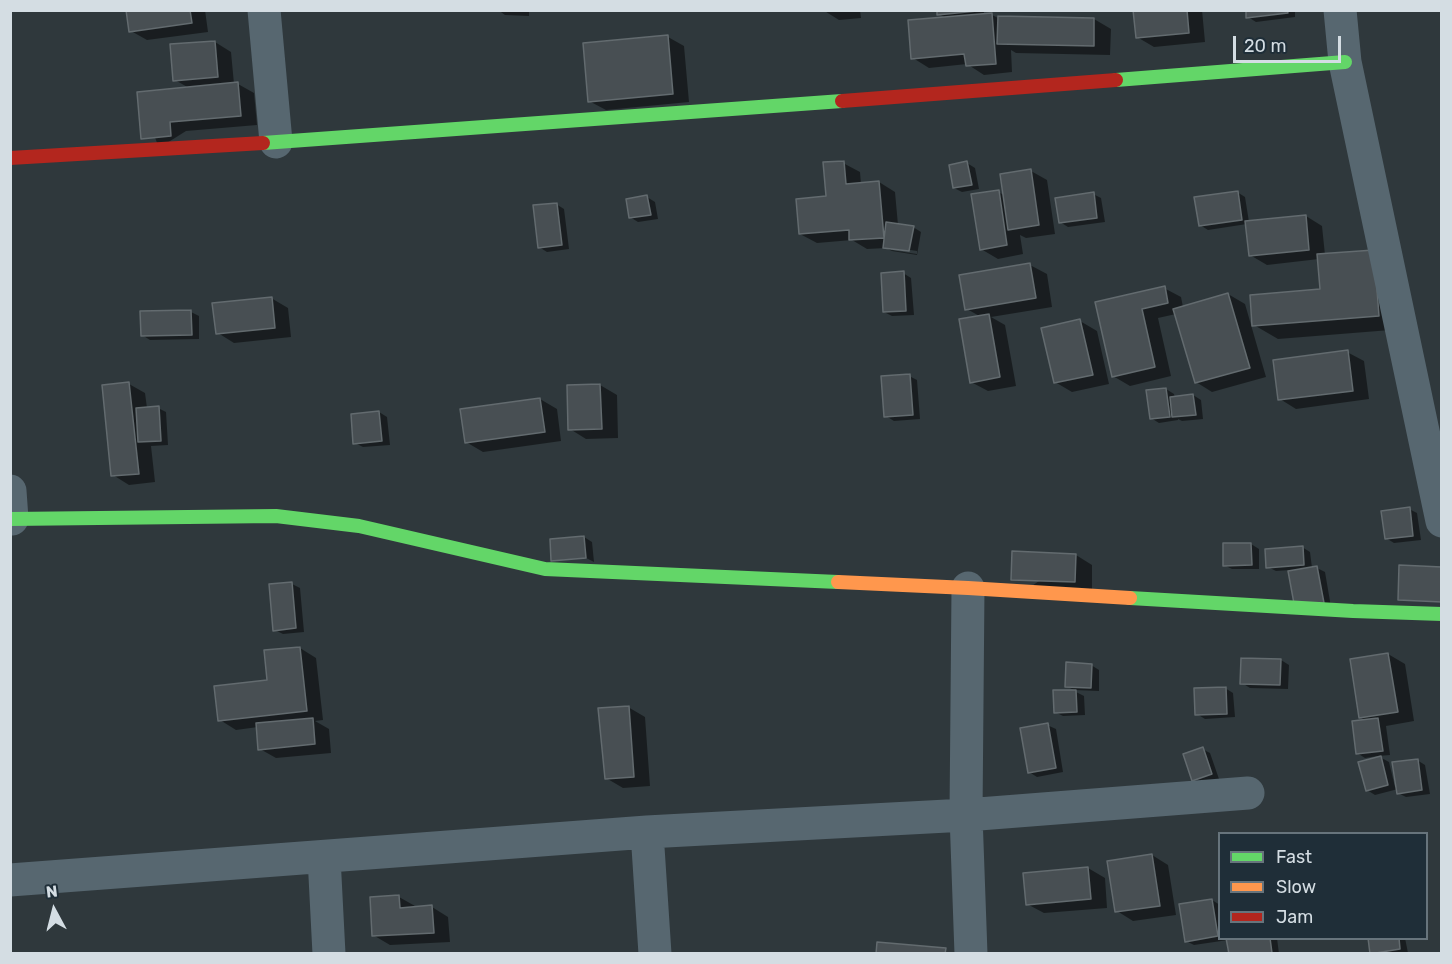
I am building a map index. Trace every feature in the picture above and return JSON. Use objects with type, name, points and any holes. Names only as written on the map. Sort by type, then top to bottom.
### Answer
[{"type":"street","points":[[264,10],[276,142]]},
{"type":"street","points":[[1340,10],[1345,62],[1442,521]]},
{"type":"street","points":[[10,158],[276,142],[1345,62]]},
{"type":"street","points":[[11,510],[276,516],[359,526],[545,569],[968,588],[1442,614]]},
{"type":"street","points":[[968,588],[966,815],[971,954]]},
{"type":"street","points":[[10,880],[647,832],[966,815],[1248,793]]},
{"type":"street","points":[[647,832],[655,954]]},
{"type":"street","points":[[324,857],[329,954]]},
{"type":"building","points":[[126,10],[190,10],[192,23],[129,32]]},
{"type":"building","points":[[937,10],[977,10],[977,11],[937,15]]},
{"type":"building","points":[[1133,10],[1187,10],[1189,33],[1136,38]]},
{"type":"building","points":[[1246,10],[1287,10],[1288,13],[1246,18]]},
{"type":"building","points":[[992,13],[996,64],[966,66],[964,54],[911,59],[908,20]]},
{"type":"building","points":[[998,16],[1094,18],[1094,46],[997,44]]},
{"type":"building","points":[[668,35],[673,94],[588,102],[583,43]]},
{"type":"building","points":[[215,41],[218,77],[173,81],[170,44]]},
{"type":"building","points":[[238,82],[241,116],[170,122],[171,136],[141,139],[137,92]]},
{"type":"building","points":[[844,161],[846,184],[879,181],[884,238],[849,240],[849,230],[799,234],[796,199],[826,196],[823,162]]},
{"type":"building","points":[[967,161],[972,185],[953,188],[949,165]]},
{"type":"building","points":[[1031,169],[1039,225],[1008,230],[1000,174]]},
{"type":"building","points":[[999,190],[1007,245],[980,250],[971,194]]},
{"type":"building","points":[[1238,191],[1242,220],[1199,226],[1194,197]]},
{"type":"building","points":[[1094,192],[1097,218],[1059,223],[1055,198]]},
{"type":"building","points":[[647,195],[651,215],[629,218],[626,199]]},
{"type":"building","points":[[557,203],[562,245],[538,248],[533,205]]},
{"type":"building","points":[[1306,215],[1309,250],[1249,256],[1245,221]]},
{"type":"building","points":[[886,222],[914,226],[909,251],[883,248]]},
{"type":"building","points":[[1374,250],[1379,316],[1252,326],[1250,295],[1320,289],[1317,254]]},
{"type":"building","points":[[1030,263],[1036,298],[965,310],[959,275]]},
{"type":"building","points":[[904,271],[906,311],[883,312],[881,273]]},
{"type":"building","points":[[1165,286],[1168,303],[1142,309],[1155,367],[1112,377],[1095,302]]},
{"type":"building","points":[[1228,293],[1250,368],[1195,383],[1173,309]]},
{"type":"building","points":[[272,297],[275,328],[216,334],[212,303]]},
{"type":"building","points":[[191,310],[192,335],[141,336],[140,311]]},
{"type":"building","points":[[989,314],[1000,377],[970,383],[959,319]]},
{"type":"building","points":[[1080,319],[1093,375],[1054,383],[1041,328]]},
{"type":"building","points":[[1348,350],[1353,391],[1278,400],[1273,360]]},
{"type":"building","points":[[910,374],[913,415],[884,417],[881,376]]},
{"type":"building","points":[[129,382],[139,474],[111,476],[102,385]]},
{"type":"building","points":[[600,384],[602,429],[568,430],[567,385]]},
{"type":"building","points":[[1166,388],[1170,417],[1150,419],[1146,390]]},
{"type":"building","points":[[1193,394],[1196,415],[1172,417],[1170,397]]},
{"type":"building","points":[[540,398],[545,432],[465,443],[460,409]]},
{"type":"building","points":[[159,406],[161,441],[138,442],[136,408]]},
{"type":"building","points":[[379,411],[382,441],[353,444],[351,414]]},
{"type":"building","points":[[1410,507],[1413,536],[1385,539],[1381,511]]},
{"type":"building","points":[[584,536],[586,558],[551,561],[550,539]]},
{"type":"building","points":[[1223,543],[1251,543],[1252,565],[1223,566]]},
{"type":"building","points":[[1303,546],[1304,565],[1266,568],[1265,549]]},
{"type":"building","points":[[1012,551],[1076,554],[1075,582],[1011,580]]},
{"type":"building","points":[[1399,565],[1442,567],[1442,602],[1398,600]]},
{"type":"building","points":[[1317,566],[1324,603],[1295,609],[1288,571]]},
{"type":"building","points":[[292,582],[296,628],[273,631],[269,584]]},
{"type":"building","points":[[300,647],[307,711],[218,721],[214,686],[267,680],[264,650]]},
{"type":"building","points":[[1388,653],[1398,712],[1359,718],[1350,659]]},
{"type":"building","points":[[1241,658],[1281,659],[1280,685],[1240,684]]},
{"type":"building","points":[[1066,662],[1092,664],[1091,688],[1065,687]]},
{"type":"building","points":[[1226,687],[1227,714],[1195,715],[1194,688]]},
{"type":"building","points":[[1053,690],[1076,690],[1077,712],[1054,713]]},
{"type":"building","points":[[629,706],[634,777],[605,779],[598,708]]},
{"type":"building","points":[[313,718],[315,744],[258,750],[256,723]]},
{"type":"building","points":[[1378,718],[1383,751],[1356,754],[1352,721]]},
{"type":"building","points":[[1048,723],[1056,768],[1028,773],[1020,728]]},
{"type":"building","points":[[1203,747],[1212,774],[1192,781],[1183,754]]},
{"type":"building","points":[[1381,756],[1388,785],[1366,791],[1358,762]]},
{"type":"building","points":[[1418,759],[1422,790],[1397,794],[1392,762]]},
{"type":"building","points":[[1152,854],[1160,906],[1115,912],[1107,861]]},
{"type":"building","points":[[1088,867],[1091,899],[1026,905],[1023,873]]},
{"type":"building","points":[[399,895],[400,908],[432,905],[434,933],[372,936],[370,897]]},
{"type":"building","points":[[1212,899],[1218,936],[1185,942],[1179,904]]},
{"type":"building","points":[[1226,940],[1270,940],[1272,953],[1229,954]]},
{"type":"building","points":[[1368,940],[1399,940],[1400,949],[1370,954]]},
{"type":"building","points":[[877,942],[946,948],[945,954],[876,954]]},
{"type":"traffic: fast","points":[[1116,80],[1345,62]]},
{"type":"traffic: fast","points":[[263,143],[842,101]]},
{"type":"traffic: fast","points":[[10,519],[276,516],[359,526],[545,569],[838,582]]},
{"type":"traffic: fast","points":[[1130,598],[1442,614]]},
{"type":"traffic: slow","points":[[838,582],[1130,598]]},
{"type":"traffic: jam","points":[[842,101],[1116,80]]},
{"type":"traffic: jam","points":[[10,158],[263,143]]}]
